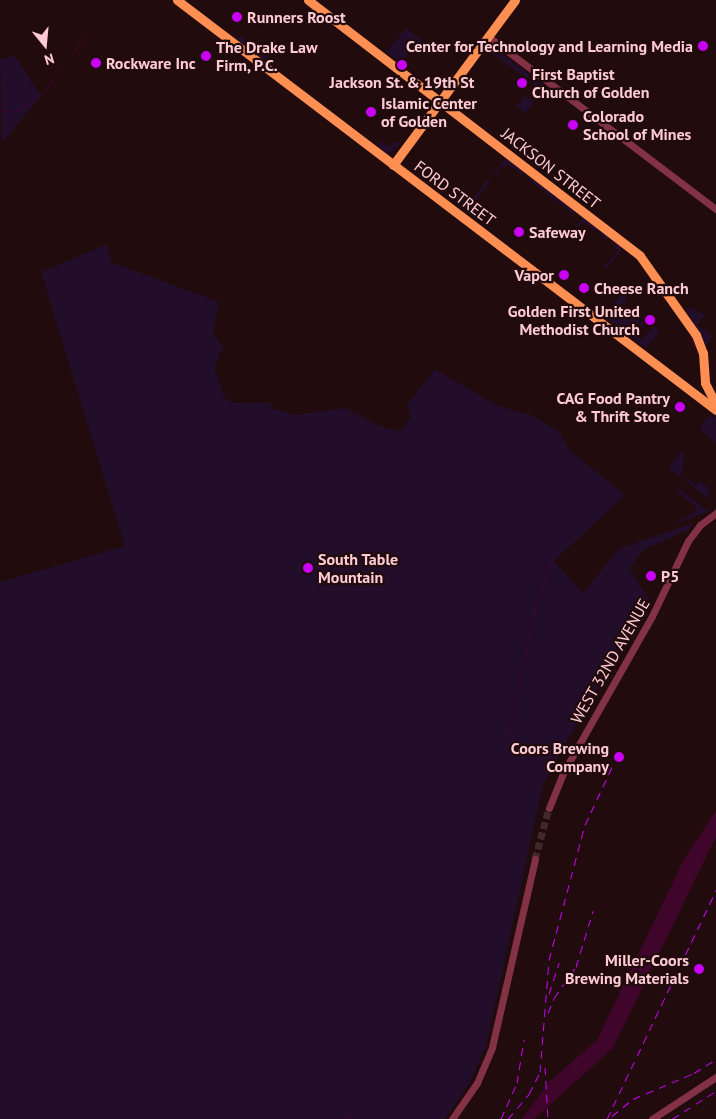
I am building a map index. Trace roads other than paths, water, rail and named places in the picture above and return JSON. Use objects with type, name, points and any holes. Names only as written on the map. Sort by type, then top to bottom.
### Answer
[{"type":"main road","name":"FORD STREET","points":[[177,0],[716,410]]},
{"type":"main road","name":"JACKSON STREET","points":[[308,0],[640,256],[696,335],[703,353],[705,383],[715,403]]},
{"type":"main road","points":[[393,165],[515,0]]},
{"type":"main road","points":[[489,37],[498,30],[522,0]]},
{"type":"main road","points":[[672,377],[715,403]]},
{"type":"street","points":[[489,37],[716,209]]},
{"type":"street","name":"WEST 32ND AVENUE","points":[[549,808],[564,771],[652,616],[694,532],[716,513]]},
{"type":"street","points":[[452,1119],[477,1083],[492,1047],[535,859]]},
{"type":"street","points":[[652,1119],[716,1077]]},
{"type":"waterway","points":[[71,55],[85,37]]},
{"type":"waterway","points":[[57,73],[63,66]]},
{"type":"waterway","points":[[0,109],[14,112],[25,106],[40,96],[54,78]]},
{"type":"waterway","points":[[689,334],[697,354]]},
{"type":"waterway","points":[[507,738],[536,603],[554,554]]},
{"type":"waterway","points":[[343,1119],[353,1114]]},
{"type":"tunnel","points":[[535,859],[549,808]]},
{"type":"railway","points":[[508,1119],[529,1094],[540,1072],[549,960],[585,825],[612,767]]},
{"type":"railway","points":[[607,1119],[716,890]]},
{"type":"railway","points":[[548,1013],[554,998],[576,967],[593,911]]},
{"type":"railway","points":[[549,994],[559,963]]},
{"type":"railway","points":[[501,1119],[517,1083],[524,1040]]},
{"type":"railway","points":[[612,1116],[633,1099],[694,1073],[716,1059]]},
{"type":"railway","points":[[545,1067],[548,1119]]},
{"type":"railway","points":[[672,1119],[716,1091]]},
{"type":"place","name":"Runners Roost","points":[[237,17]]},
{"type":"place","name":"Center for Technology and Learning Media","points":[[703,46]]},
{"type":"place","name":"The Drake Law Firm, P.C.","points":[[206,56]]},
{"type":"place","name":"Rockware Inc","points":[[96,63]]},
{"type":"place","name":"Jackson St. & 19th St","points":[[402,65]]},
{"type":"place","name":"First Baptist Church of Golden","points":[[522,83]]},
{"type":"place","name":"Islamic Center of Golden","points":[[371,112]]},
{"type":"place","name":"Colorado School of Mines","points":[[573,125]]},
{"type":"place","name":"Safeway","points":[[519,232]]},
{"type":"place","name":"Vapor","points":[[564,275]]},
{"type":"place","name":"Cheese Ranch","points":[[584,288]]},
{"type":"place","name":"Golden First United Methodist Church","points":[[650,320]]},
{"type":"place","name":"CAG Food Pantry & Thrift Store","points":[[680,407]]},
{"type":"place","name":"South Table Mountain","points":[[308,568]]},
{"type":"place","name":"P5","points":[[651,576]]},
{"type":"place","name":"Coors Brewing Company","points":[[619,757]]},
{"type":"place","name":"Miller-Coors Brewing Materials","points":[[699,969]]}]
